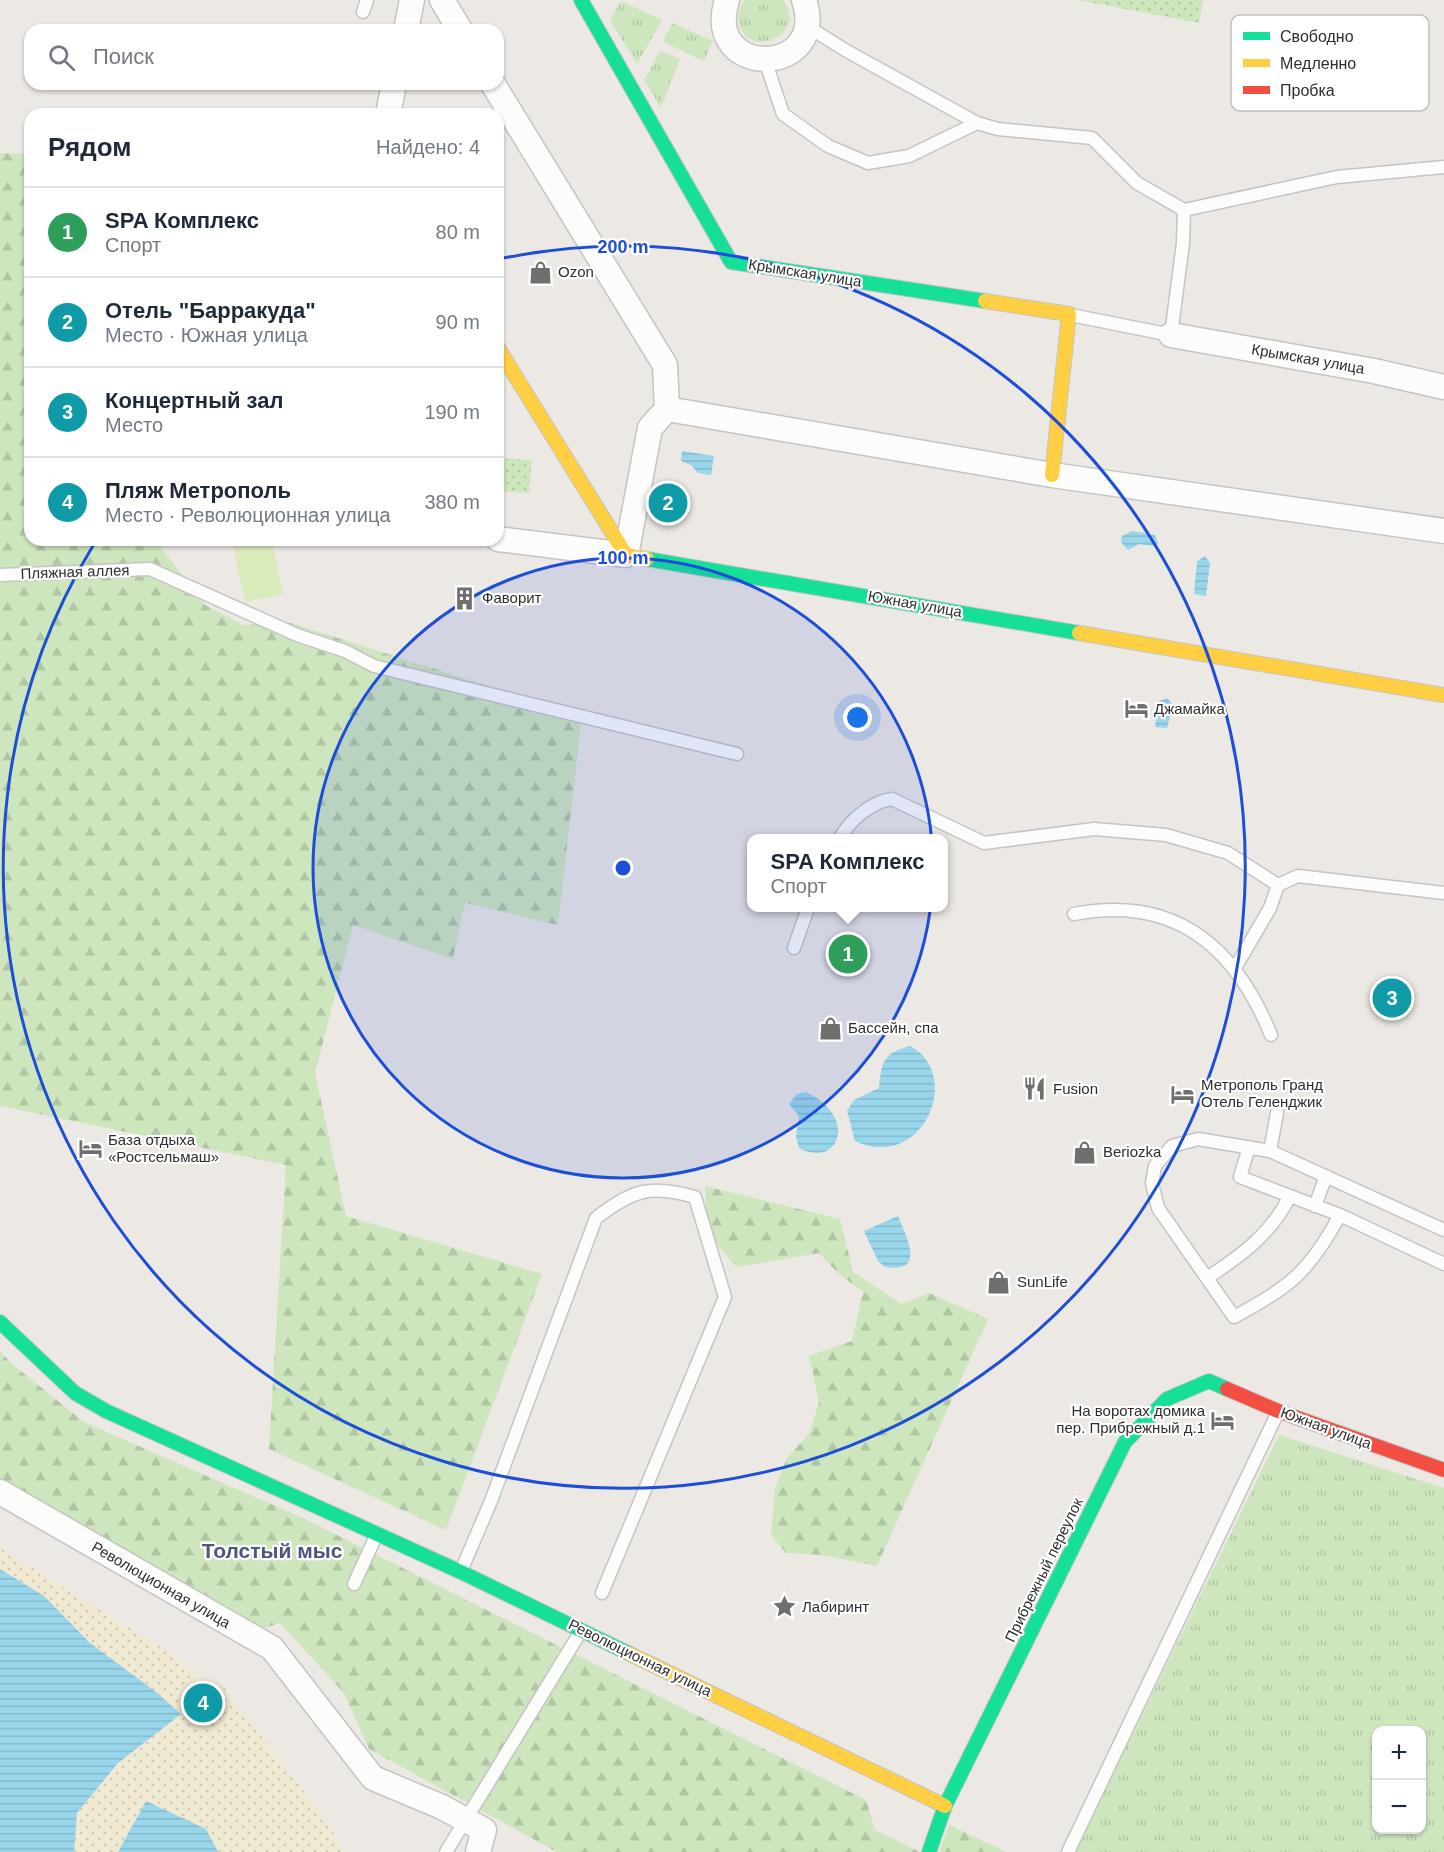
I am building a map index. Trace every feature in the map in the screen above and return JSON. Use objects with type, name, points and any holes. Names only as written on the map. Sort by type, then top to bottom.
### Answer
[{"type":"street","points":[[407,24],[412,0]]},
{"type":"street","points":[[442,0],[456,24]]},
{"type":"street","name":"Крымская улица","points":[[581,0],[731,262],[1070,314]]},
{"type":"street","points":[[727,0],[723,12],[724,26],[729,40],[739,51],[751,58],[765,60],[780,58],[793,51],[802,40],[807,26],[808,11],[804,0]]},
{"type":"street","points":[[389,108],[393,90]]},
{"type":"street","points":[[497,90],[665,365],[667,410],[650,428],[626,555]]},
{"type":"street","points":[[1052,475],[1070,314]]},
{"type":"street","name":"Крымская улица","points":[[1171,334],[1374,370],[1444,387]]},
{"type":"street","points":[[504,358],[626,555]]},
{"type":"street","points":[[667,410],[1052,475],[1444,531]]},
{"type":"street","points":[[504,541],[626,555]]},
{"type":"street","name":"Южная улица","points":[[626,555],[1444,695]]},
{"type":"street","name":"Революционная улица","points":[[0,1322],[75,1393],[99,1406],[461,1572],[945,1806]]},
{"type":"street","name":"Революционная улица","points":[[0,1338],[67,1402],[107,1424],[317,1520],[334,1514]]},
{"type":"street","name":"Южная улица","points":[[1209,1381],[1278,1411],[1444,1470]]},
{"type":"street","name":"Прибрежный переулок","points":[[929,1852],[945,1806],[1125,1442],[1167,1399],[1209,1381]]},
{"type":"street","name":"Революционная улица","points":[[0,1492],[272,1648],[373,1778],[484,1830],[478,1852]]},
{"type":"lane","points":[[807,26],[845,50],[977,123],[998,129],[1092,138],[1137,183],[1184,210],[1337,177],[1444,167]]},
{"type":"lane","points":[[765,60],[783,114],[828,146],[868,163],[909,156],[977,123]]},
{"type":"lane","points":[[1171,334],[1183,243],[1184,210]]},
{"type":"lane","name":"Крымская улица","points":[[1070,314],[1171,334]]},
{"type":"lane","name":"Пляжная аллея","points":[[0,575],[150,569],[297,635],[345,651],[374,666],[736,754]]},
{"type":"lane","points":[[842,834],[846,827],[878,801],[892,798],[984,843],[1094,829],[1166,835],[1228,853],[1278,885]]},
{"type":"lane","points":[[1235,968],[1270,908],[1278,885],[1298,876],[1444,893]]},
{"type":"lane","points":[[1074,914],[1102,909],[1171,920],[1199,934],[1235,968],[1257,1001],[1271,1035]]},
{"type":"lane","points":[[794,948],[807,912]]},
{"type":"lane","points":[[1270,1151],[1277,1113]]},
{"type":"lane","points":[[1340,1215],[1321,1250],[1299,1276],[1267,1299],[1234,1317],[1158,1208],[1152,1191],[1153,1174],[1166,1151],[1189,1140],[1270,1151],[1444,1230]]},
{"type":"lane","points":[[1249,1148],[1240,1177],[1340,1215],[1444,1264]]},
{"type":"lane","points":[[1315,1206],[1326,1176]]},
{"type":"lane","points":[[461,1572],[491,1501],[596,1218],[622,1198],[664,1188],[695,1197],[725,1297],[602,1593]]},
{"type":"lane","points":[[1207,1278],[1238,1258],[1264,1236],[1281,1215],[1290,1196]]},
{"type":"lane","points":[[1068,1852],[1278,1411]]},
{"type":"lane","points":[[354,1584],[377,1533]]},
{"type":"lane","points":[[446,1852],[582,1630]]},
{"type":"green space","points":[[745,0],[783,0],[789,12],[789,23],[783,33],[764,42],[753,41],[745,35],[738,17]]},
{"type":"green space","points":[[1078,0],[1203,0],[1199,23]]},
{"type":"green space","points":[[621,1],[662,20],[637,64],[610,20]]},
{"type":"green space","points":[[672,23],[713,41],[704,61],[663,42]]},
{"type":"green space","points":[[660,51],[680,59],[661,108],[644,80]]},
{"type":"green space","points":[[0,153],[24,154],[24,546],[161,546],[205,605],[243,625],[291,623],[582,716],[558,925],[465,903],[453,959],[353,925],[315,1073],[346,1216],[542,1274],[446,1530],[269,1449],[286,1165],[0,1106]]},
{"type":"green space","points":[[504,458],[532,460],[529,493],[504,491]]},
{"type":"green space","points":[[233,546],[273,546],[283,594],[245,602]]},
{"type":"green space","points":[[705,1186],[840,1219],[853,1272],[901,1304],[929,1293],[988,1319],[877,1566],[822,1555],[786,1553],[771,1535],[775,1488],[787,1458],[809,1434],[819,1402],[809,1356],[852,1341],[863,1292],[838,1273],[819,1253],[737,1267],[708,1235]]},
{"type":"green space","points":[[0,1351],[12,1364],[84,1422],[305,1519],[866,1800],[875,1830],[920,1852],[557,1852],[369,1749],[344,1693],[280,1623],[258,1630],[0,1480]]},
{"type":"green space","points":[[1279,1435],[1444,1488],[1444,1852],[1075,1852]]},
{"type":"green space","points":[[949,1825],[1007,1852],[939,1852]]},
{"type":"sand","points":[[0,1548],[179,1659],[212,1692],[223,1686],[327,1822],[345,1852],[218,1852],[206,1829],[146,1802],[118,1852],[74,1852],[77,1813],[118,1763],[181,1714],[156,1692],[90,1643],[44,1596],[0,1569]]},
{"type":"water","points":[[682,451],[714,456],[711,475],[698,473],[691,465],[681,461]]},
{"type":"water","points":[[1132,531],[1155,535],[1158,543],[1154,546],[1139,544],[1128,550],[1121,542],[1122,536]]},
{"type":"water","points":[[1205,556],[1210,563],[1206,596],[1194,594],[1197,561]]},
{"type":"water","points":[[1167,698],[1173,705],[1167,728],[1155,727],[1159,701]]},
{"type":"water","points":[[910,1046],[926,1059],[934,1077],[934,1097],[928,1116],[917,1132],[900,1144],[879,1147],[855,1141],[847,1111],[854,1100],[879,1088],[885,1060],[894,1052]]},
{"type":"water","points":[[806,1092],[823,1102],[833,1114],[838,1126],[833,1146],[824,1152],[813,1153],[799,1148],[796,1137],[799,1116],[789,1104],[797,1094]]},
{"type":"water","points":[[898,1216],[908,1243],[910,1259],[906,1265],[898,1268],[885,1267],[878,1261],[864,1231]]},
{"type":"water","points":[[0,1569],[44,1596],[90,1643],[156,1692],[181,1714],[118,1763],[77,1813],[74,1852],[0,1852]]},
{"type":"water","points":[[146,1801],[206,1829],[218,1852],[118,1852]]},
{"type":"traffic: fast","points":[[581,0],[731,262],[985,301]]},
{"type":"traffic: fast","points":[[647,559],[1079,633]]},
{"type":"traffic: fast","points":[[0,1322],[75,1393],[106,1411],[461,1572],[630,1654]]},
{"type":"traffic: fast","points":[[929,1852],[945,1806],[1125,1442],[1167,1399],[1209,1381],[1227,1389]]},
{"type":"traffic: slow","points":[[985,301],[1069,314],[1052,475]]},
{"type":"traffic: slow","points":[[504,358],[626,555],[647,559]]},
{"type":"traffic: slow","points":[[1079,633],[1444,695]]},
{"type":"traffic: slow","points":[[630,1654],[945,1806]]},
{"type":"traffic: jam","points":[[1227,1389],[1278,1411],[1444,1470]]},
{"type":"place","name":"Ozon","points":[[540,272]]},
{"type":"place","name":"Отель \"Барракуда\"","points":[[668,503]]},
{"type":"place","name":"Фаворит","points":[[464,598]]},
{"type":"place","name":"Джамайка","points":[[1136,709]]},
{"type":"place","name":"SPA Комплекс","points":[[848,954]]},
{"type":"place","name":"Концертный зал","points":[[1392,998]]},
{"type":"place","name":"Бассейн, спа","points":[[830,1028]]},
{"type":"place","name":"Fusion","points":[[1035,1089]]},
{"type":"place","name":"Метрополь Гранд Отель Геленджик","points":[[1183,1094]]},
{"type":"place","name":"База отдыха «Ростсельмаш»","points":[[90,1149]]},
{"type":"place","name":"Beriozka","points":[[1085,1152]]},
{"type":"place","name":"SunLife","points":[[999,1282]]},
{"type":"place","name":"На воротах домика пер. Прибрежный д.1","points":[[1223,1420]]},
{"type":"place","name":"Лабиринт","points":[[784,1607]]},
{"type":"place","name":"Пляж Метрополь","points":[[203,1703]]},
{"type":"district","name":"Толстый мыс","points":[[272,1551]]}]
